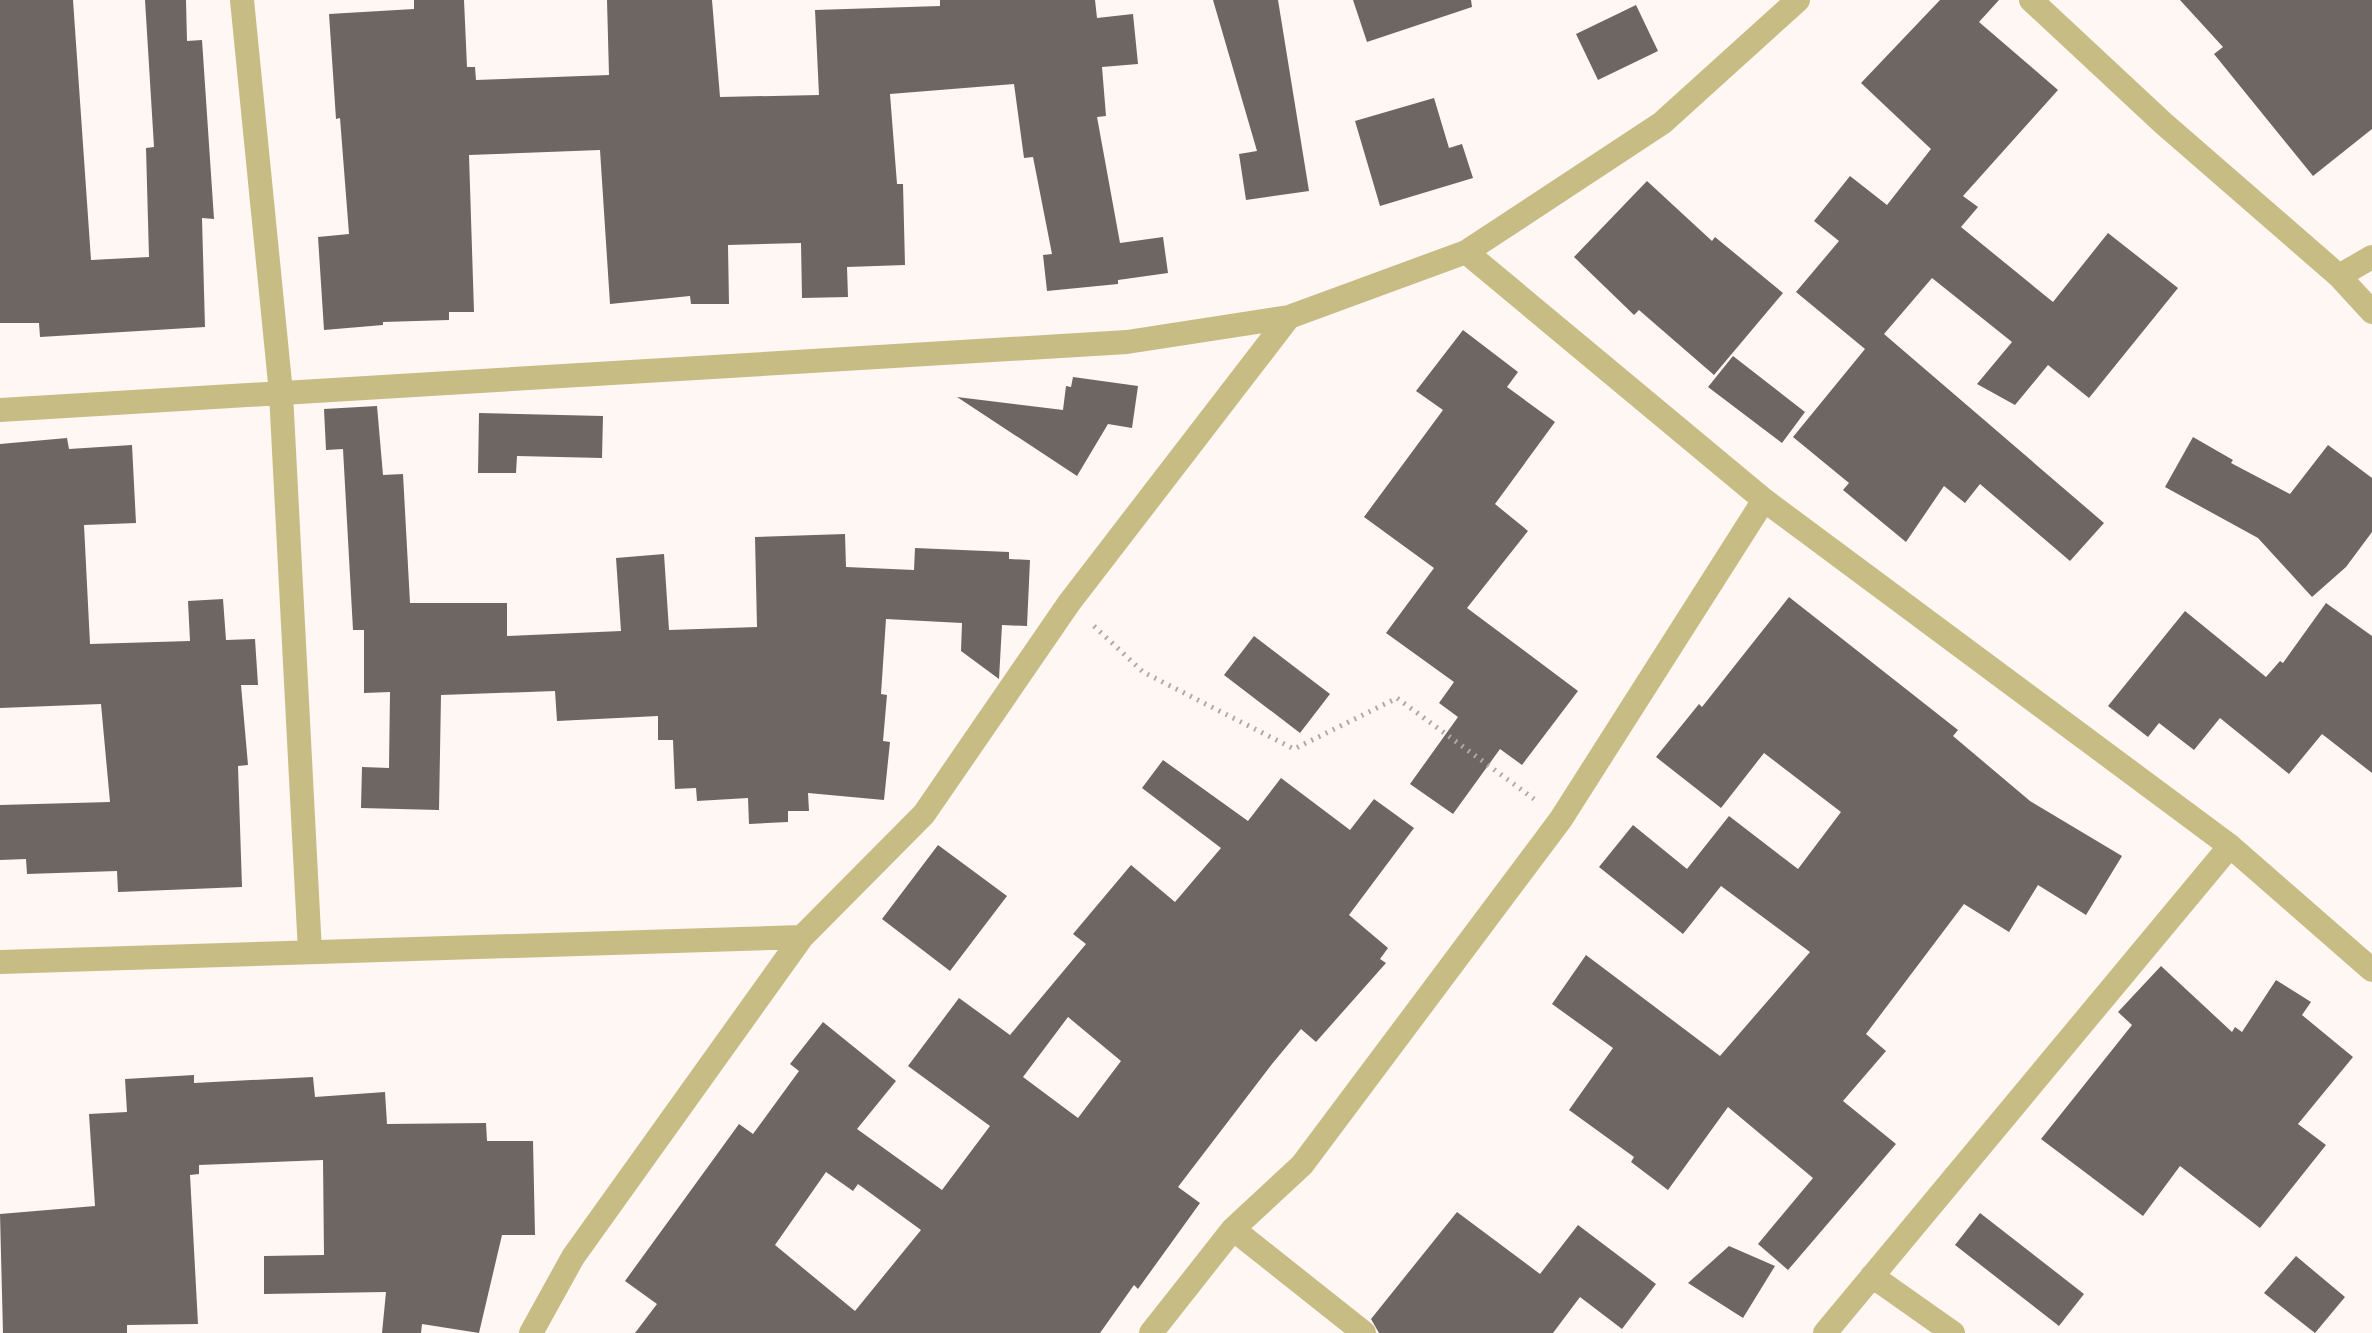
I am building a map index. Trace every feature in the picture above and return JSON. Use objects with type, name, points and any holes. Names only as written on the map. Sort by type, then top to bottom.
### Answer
[{"type":"street","points":[[242,0],[281,393],[310,952]]},
{"type":"street","points":[[0,410],[1127,342],[1289,317],[1466,252],[1662,123],[1798,0]]},
{"type":"street","points":[[2031,0],[2163,123],[2339,276],[2372,312]]},
{"type":"street","points":[[1466,252],[1764,500],[2230,846],[2372,970]]},
{"type":"street","points":[[2339,276],[2372,257]]},
{"type":"street","points":[[531,1333],[573,1257],[802,937],[924,814],[1069,603],[1289,317]]},
{"type":"street","points":[[1151,1333],[1233,1229],[1302,1165],[1561,819],[1764,500]]},
{"type":"street","points":[[1825,1333],[2230,846]]},
{"type":"street","points":[[0,962],[802,937]]},
{"type":"street","points":[[1233,1229],[1364,1333]]},
{"type":"street","points":[[1872,1276],[1953,1333]]},
{"type":"path","points":[[1069,603],[1143,672],[1294,749],[1397,698],[1561,819]]},
{"type":"building","points":[[0,0],[73,0],[91,260],[149,257],[146,148],[154,147],[145,0],[186,0],[187,41],[202,40],[214,219],[202,218],[205,327],[40,337],[39,323],[0,323]]},
{"type":"building","points":[[414,0],[464,0],[467,67],[475,67],[476,80],[609,75],[607,0],[712,0],[720,97],[819,95],[815,10],[940,6],[940,0],[1095,0],[1097,18],[1133,14],[1138,64],[1102,67],[1106,116],[1097,117],[1120,243],[1163,237],[1168,273],[1118,280],[1118,284],[1047,291],[1043,255],[1052,254],[1033,157],[1024,158],[1014,84],[890,94],[897,184],[903,184],[905,265],[847,267],[848,297],[802,298],[801,243],[728,245],[729,304],[691,304],[690,296],[610,304],[600,150],[469,155],[474,312],[449,312],[449,320],[383,322],[383,325],[324,330],[318,237],[349,234],[340,118],[336,119],[329,14],[414,9]]},
{"type":"building","points":[[1213,0],[1278,0],[1309,191],[1246,200],[1239,154],[1257,151]]},
{"type":"building","points":[[1353,0],[1471,0],[1472,7],[1367,42]]},
{"type":"building","points":[[1940,0],[1999,0],[1979,22],[2058,90],[1963,196],[1978,207],[1961,227],[2053,302],[2108,233],[2178,288],[2089,398],[2048,365],[2015,405],[1977,384],[2012,342],[1932,278],[1884,334],[2104,523],[2070,561],[1980,484],[1965,503],[1944,486],[1906,542],[1843,490],[1849,483],[1793,437],[1865,349],[1796,292],[1839,241],[1814,221],[1850,176],[1887,205],[1931,149],[1861,83]]},
{"type":"building","points":[[2180,0],[2372,0],[2372,129],[2313,176],[2214,54],[2223,47]]},
{"type":"building","points":[[1636,5],[1658,51],[1598,80],[1576,34]]},
{"type":"building","points":[[1434,98],[1449,148],[1462,144],[1473,178],[1380,206],[1355,121]]},
{"type":"building","points":[[1647,181],[1712,241],[1715,237],[1783,293],[1714,375],[1639,310],[1634,315],[1574,257]]},
{"type":"building","points":[[1463,330],[1518,372],[1507,387],[1555,422],[1495,504],[1528,531],[1467,608],[1578,691],[1522,765],[1500,749],[1453,814],[1410,784],[1458,717],[1439,703],[1454,682],[1386,633],[1434,568],[1364,517],[1443,410],[1416,391]]},
{"type":"building","points":[[1733,356],[1805,412],[1782,443],[1708,387]]},
{"type":"building","points":[[1073,377],[1138,386],[1132,428],[1108,424],[1077,476],[957,397],[1063,410],[1066,386],[1071,387]]},
{"type":"building","points":[[377,406],[383,475],[403,474],[410,603],[507,603],[507,636],[621,631],[616,558],[664,554],[669,630],[757,627],[755,537],[845,534],[846,567],[914,570],[915,548],[1009,552],[1009,559],[1030,560],[1027,626],[1002,625],[999,679],[961,651],[962,623],[886,619],[881,694],[887,695],[883,741],[890,742],[884,800],[808,793],[809,811],[788,811],[788,822],[749,824],[748,798],[697,801],[696,788],[675,789],[673,740],[658,740],[658,716],[557,721],[555,691],[441,695],[439,810],[361,808],[362,767],[389,768],[390,692],[364,693],[364,630],[353,630],[343,449],[326,450],[324,409]]},
{"type":"building","points":[[479,413],[603,416],[602,458],[517,456],[516,473],[478,473]]},
{"type":"building","points":[[2193,437],[2233,460],[2231,463],[2290,494],[2328,445],[2372,478],[2372,532],[2346,567],[2312,597],[2258,538],[2165,487]]},
{"type":"building","points":[[67,438],[69,449],[132,445],[136,523],[84,525],[90,644],[190,641],[188,601],[223,599],[226,640],[255,639],[258,685],[241,685],[248,765],[238,766],[242,887],[118,892],[117,871],[27,874],[26,859],[0,860],[0,805],[110,802],[101,704],[0,708],[0,444]]},
{"type":"building","points":[[1789,597],[1958,730],[1953,736],[2030,801],[2122,856],[2086,915],[2038,885],[2009,932],[1964,904],[1866,1034],[1886,1051],[1843,1101],[1896,1144],[1788,1270],[1758,1244],[1813,1178],[1728,1107],[1668,1190],[1631,1162],[1634,1157],[1569,1110],[1613,1048],[1552,1004],[1586,955],[1720,1056],[1810,952],[1721,886],[1683,934],[1599,867],[1633,825],[1687,869],[1729,816],[1798,869],[1841,812],[1764,753],[1721,808],[1656,757],[1699,704],[1702,707]]},
{"type":"building","points":[[2326,603],[2372,636],[2372,773],[2322,734],[2289,774],[2220,718],[2194,750],[2159,723],[2148,737],[2108,706],[2185,611],[2266,677],[2280,661],[2283,663]]},
{"type":"building","points":[[1254,636],[1330,694],[1300,733],[1224,675]]},
{"type":"building","points":[[1163,760],[1248,821],[1281,778],[1350,830],[1374,799],[1414,828],[1349,915],[1388,948],[1380,959],[1386,963],[1316,1042],[1301,1029],[1272,1064],[1178,1187],[1200,1203],[1138,1289],[1134,1285],[1100,1333],[635,1333],[657,1304],[625,1281],[739,1124],[753,1134],[799,1071],[790,1064],[823,1022],[896,1081],[857,1129],[942,1190],[990,1126],[908,1066],[959,998],[1010,1035],[1086,944],[1073,934],[1131,865],[1175,902],[1221,848],[1142,788]],"holes":[[[1068,1017],[1121,1061],[1078,1118],[1023,1077]],[[826,1172],[853,1191],[858,1184],[921,1230],[855,1311],[775,1245]]]},
{"type":"building","points":[[938,845],[1007,896],[950,971],[882,919]]},
{"type":"building","points":[[2161,966],[2232,1032],[2235,1027],[2242,1032],[2276,980],[2311,1002],[2302,1015],[2353,1057],[2298,1124],[2326,1145],[2260,1228],[2180,1166],[2143,1216],[2041,1139],[2132,1025],[2118,1012]]},
{"type":"building","points":[[194,1075],[194,1083],[313,1077],[315,1097],[385,1092],[387,1124],[486,1123],[487,1141],[533,1141],[535,1235],[502,1235],[479,1333],[422,1324],[421,1333],[382,1333],[386,1292],[264,1294],[264,1256],[324,1255],[323,1160],[199,1165],[199,1174],[190,1175],[198,1324],[127,1325],[127,1333],[3,1333],[0,1214],[95,1206],[89,1114],[127,1112],[125,1079]]},
{"type":"building","points":[[1457,1212],[1540,1274],[1578,1225],[1656,1284],[1622,1329],[1580,1297],[1553,1333],[1379,1333],[1371,1319]]},
{"type":"building","points":[[1980,1213],[2084,1294],[2059,1326],[1955,1245]]},
{"type":"building","points":[[1729,1246],[1775,1266],[1743,1318],[1688,1283]]},
{"type":"building","points":[[2296,1256],[2345,1297],[2315,1333],[2264,1293]]}]
